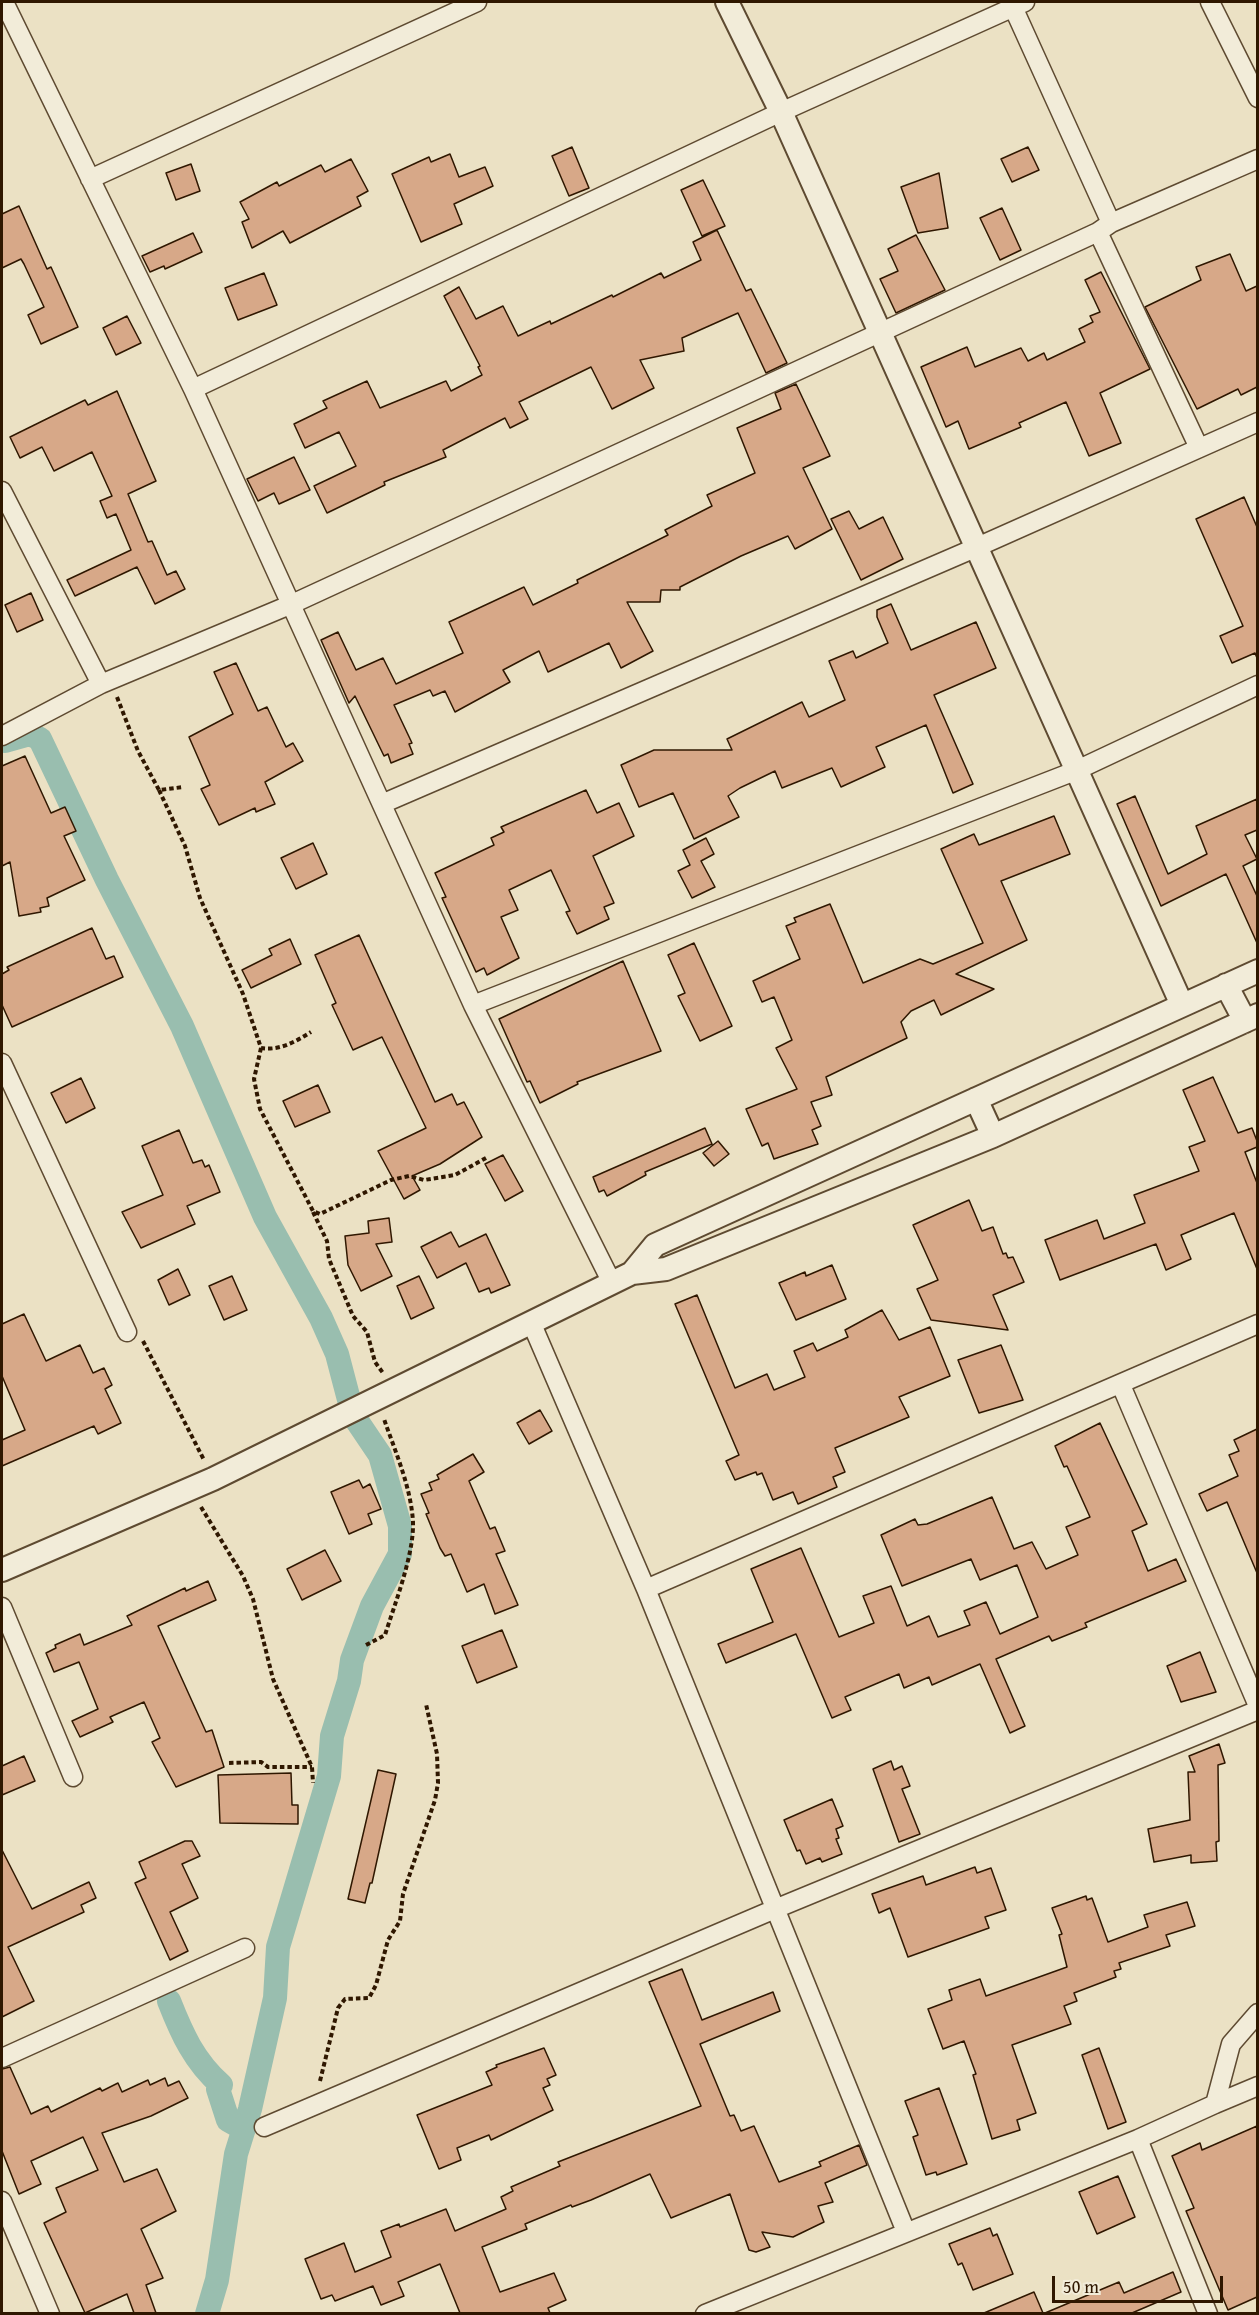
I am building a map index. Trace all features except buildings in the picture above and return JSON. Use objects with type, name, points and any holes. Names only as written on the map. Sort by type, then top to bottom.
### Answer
[{"type":"street","points":[[4,2],[193,389],[384,803],[473,1005],[622,1278]]},
{"type":"street","points":[[90,179],[477,2]]},
{"type":"street","points":[[728,2],[781,112],[1182,1005]]},
{"type":"street","points":[[1210,2],[1257,98]]},
{"type":"street","points":[[193,389],[1006,6],[1105,227],[1199,448]]},
{"type":"street","points":[[2,736],[106,682],[292,604],[1105,227],[1257,159]]},
{"type":"street","points":[[384,803],[975,548],[1257,422]]},
{"type":"street","points":[[2,491],[106,682]]},
{"type":"street","points":[[473,1005],[1075,771],[1257,685]]},
{"type":"street","points":[[622,1278],[655,1245],[1257,971]]},
{"type":"street","points":[[2,1570],[213,1479],[622,1278],[666,1269],[993,1136],[1251,1018],[1227,985]]},
{"type":"street","points":[[2,1063],[133,1333]]},
{"type":"street","points":[[976,1099],[993,1136]]},
{"type":"street","points":[[531,1322],[646,1589],[906,2232]]},
{"type":"street","points":[[646,1589],[1121,1386],[1257,1324]]},
{"type":"street","points":[[264,2127],[775,1909],[1257,1708],[1121,1386]]},
{"type":"street","points":[[2,1606],[73,1777]]},
{"type":"street","points":[[2,2058],[245,1948]]},
{"type":"street","points":[[1215,2104],[1231,2044],[1257,2013]]},
{"type":"street","points":[[705,2313],[1138,2139],[1257,2086]]},
{"type":"street","points":[[1138,2139],[1208,2313]]},
{"type":"street","points":[[2,2201],[50,2313]]},
{"type":"path","points":[[106,682],[185,846],[203,906],[243,994],[261,1047],[254,1079],[260,1109],[327,1241],[329,1259],[352,1316],[367,1332],[375,1362],[389,1382]]},
{"type":"path","points":[[159,790],[184,787]]},
{"type":"path","points":[[261,1047],[272,1050],[293,1043],[311,1032]]},
{"type":"path","points":[[313,1211],[320,1214],[391,1180],[408,1176],[424,1180],[454,1176],[486,1158]]},
{"type":"path","points":[[133,1333],[177,1403],[213,1479]]},
{"type":"path","points":[[366,1645],[385,1635],[411,1544],[413,1522],[402,1473],[381,1409]]},
{"type":"path","points":[[179,1492],[193,1496],[243,1576],[253,1599],[273,1679],[312,1767],[313,1783]]},
{"type":"path","points":[[307,2109],[321,2079],[338,2008],[345,1999],[369,1998],[376,1985],[388,1940],[400,1921],[403,1894],[435,1800],[438,1783],[437,1754],[426,1704]]},
{"type":"path","points":[[229,1763],[261,1762],[268,1767],[312,1767]]},
{"type":"waterway","points":[[5,741],[30,734],[40,739],[107,880],[182,1026],[265,1217],[321,1318],[337,1354],[353,1415],[380,1455],[400,1526],[400,1554],[372,1606],[352,1660],[349,1681],[332,1736],[329,1776],[278,1947],[275,1998],[250,2109],[236,2154],[217,2280],[207,2314]]},
{"type":"waterway","points":[[169,2001],[196,2057],[221,2085],[218,2089],[228,2120],[244,2129]]}]
